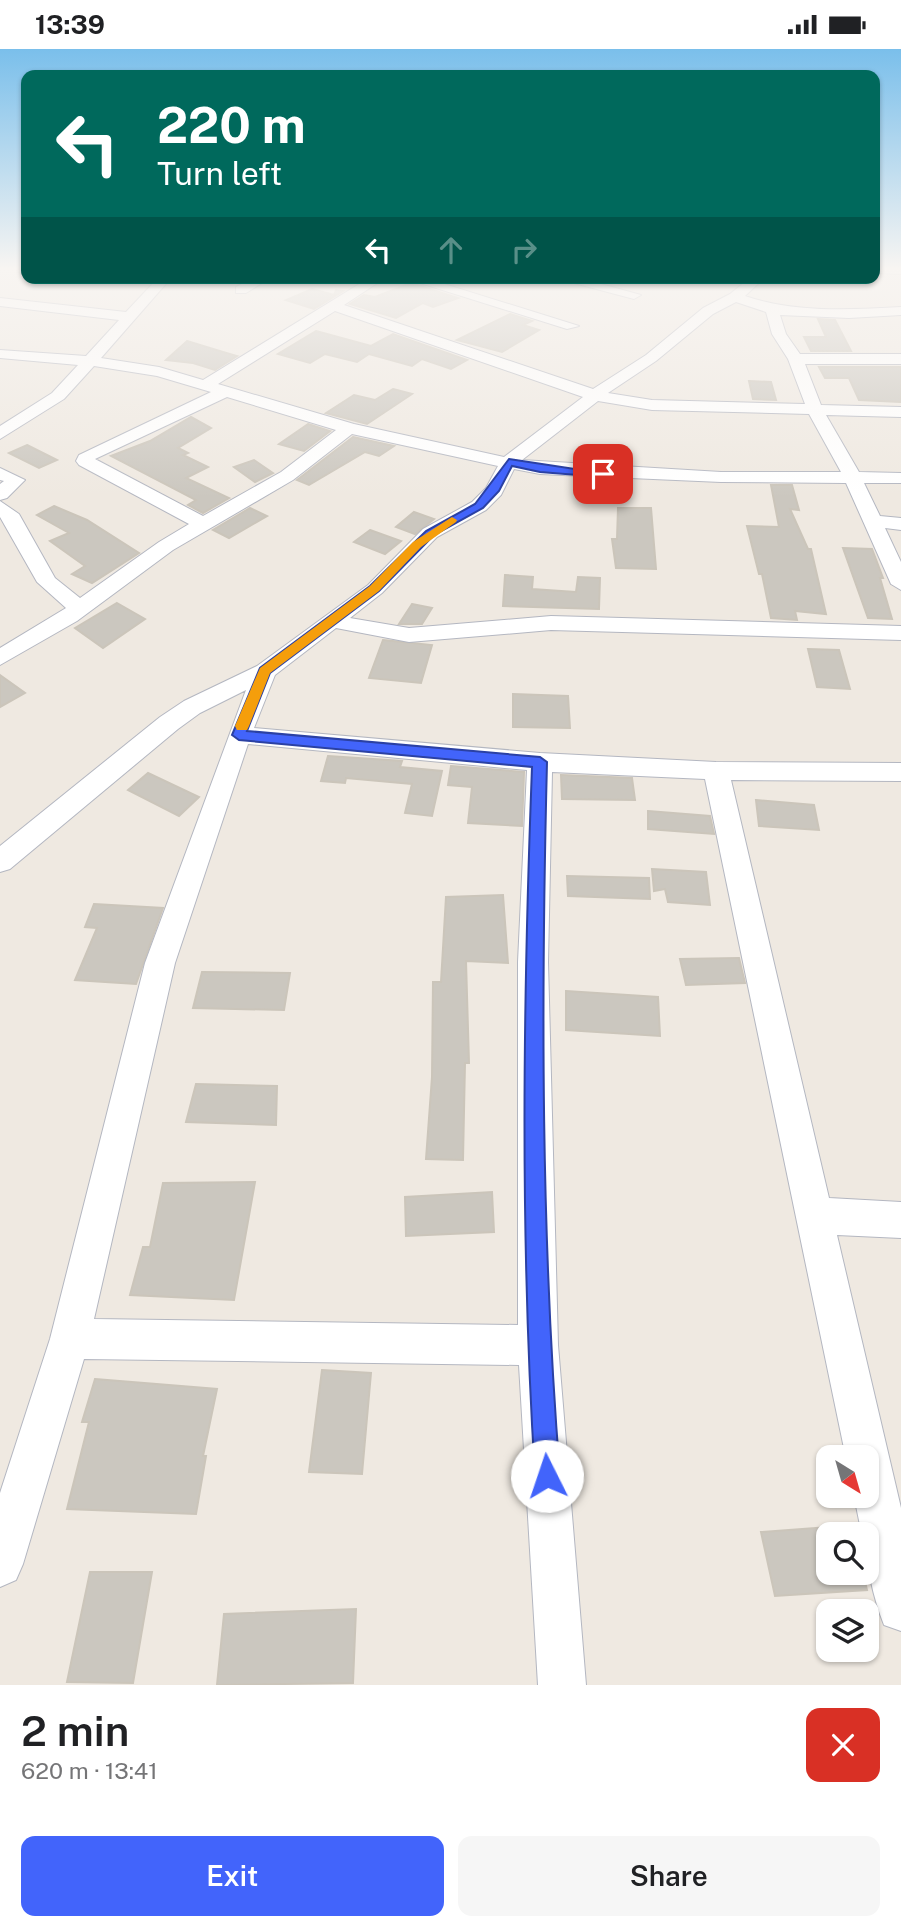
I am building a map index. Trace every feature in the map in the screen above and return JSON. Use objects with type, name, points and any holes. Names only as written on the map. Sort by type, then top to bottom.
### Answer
[{"type":"street","points":[[5,427],[58,396],[105,344]]},
{"type":"street","points":[[206,385],[271,344]]},
{"type":"street","points":[[445,344],[597,396],[652,405],[901,412]]},
{"type":"street","points":[[0,862],[169,723],[192,707],[265,671],[375,589],[430,533],[479,506],[494,491],[509,462],[623,374],[651,358],[668,344]]},
{"type":"street","points":[[786,344],[796,359],[815,410],[852,476],[901,584]]},
{"type":"street","points":[[0,354],[91,361],[159,372],[349,428],[435,449],[540,469],[603,474],[901,478]]},
{"type":"street","points":[[796,359],[901,359]]},
{"type":"street","points":[[203,524],[85,461],[88,455],[223,393]]},
{"type":"street","points":[[0,658],[80,608],[166,546],[287,476],[349,428]]},
{"type":"street","points":[[0,473],[16,481],[0,494]]},
{"type":"street","points":[[0,507],[12,518],[47,582],[80,608]]},
{"type":"street","points":[[872,521],[901,524]]},
{"type":"street","points":[[332,621],[409,635],[551,623],[901,633]]},
{"type":"street","points":[[0,1564],[70,1339],[160,963],[239,735],[265,671]]},
{"type":"street","points":[[239,735],[540,762],[716,771],[901,772]]},
{"type":"street","points":[[540,762],[533,962],[538,1346],[562,1685]]},
{"type":"street","points":[[716,771],[901,1608]]},
{"type":"street","points":[[815,1216],[901,1220]]},
{"type":"street","points":[[70,1339],[538,1346]]},
{"type":"building","points":[[183,344],[198,344],[237,356],[215,370],[193,363],[166,360]]},
{"type":"building","points":[[294,344],[422,344],[467,360],[451,369],[422,359],[412,366],[369,354],[357,362],[325,354],[310,363],[278,354]]},
{"type":"building","points":[[473,344],[515,344],[502,352]]},
{"type":"building","points":[[808,344],[848,344],[851,351],[811,351]]},
{"type":"building","points":[[819,367],[901,367],[901,402],[859,400],[849,378],[825,378]]},
{"type":"building","points":[[749,381],[771,382],[776,400],[753,399]]},
{"type":"building","points":[[393,389],[412,394],[367,424],[326,413],[354,395],[375,400]]},
{"type":"building","points":[[191,417],[211,428],[178,448],[188,453],[183,455],[208,467],[186,478],[229,498],[203,513],[188,505],[196,500],[111,456],[150,441]]},
{"type":"building","points":[[308,424],[330,431],[304,451],[279,444]]},
{"type":"building","points":[[353,437],[394,446],[379,456],[365,452],[309,485],[297,480]]},
{"type":"building","points":[[27,445],[57,460],[39,468],[9,453]]},
{"type":"building","points":[[254,460],[273,473],[255,482],[234,467]]},
{"type":"building","points":[[771,485],[792,485],[799,510],[790,509],[808,549],[811,549],[826,614],[795,611],[797,620],[771,618],[762,574],[759,574],[747,526],[779,527]]},
{"type":"building","points":[[54,506],[87,520],[139,553],[92,583],[72,574],[85,566],[50,541],[69,533],[37,515]]},
{"type":"building","points":[[250,508],[267,516],[229,538],[213,530]]},
{"type":"building","points":[[618,508],[651,508],[656,569],[616,568],[612,539],[617,539]]},
{"type":"building","points":[[414,512],[434,519],[415,534],[396,527]]},
{"type":"building","points":[[370,530],[401,541],[385,554],[354,542]]},
{"type":"building","points":[[843,548],[872,549],[883,578],[880,578],[892,619],[868,618]]},
{"type":"building","points":[[505,575],[533,577],[532,589],[576,592],[578,577],[600,578],[599,609],[503,606]]},
{"type":"building","points":[[117,603],[145,619],[103,648],[75,628]]},
{"type":"building","points":[[412,604],[432,608],[422,624],[399,624]]},
{"type":"building","points":[[383,640],[432,645],[421,683],[369,678]]},
{"type":"building","points":[[808,649],[839,650],[850,689],[817,687]]},
{"type":"building","points":[[0,675],[25,693],[0,707]]},
{"type":"building","points":[[513,694],[568,696],[570,728],[513,727]]},
{"type":"building","points":[[328,756],[402,761],[400,767],[442,771],[432,816],[405,813],[412,784],[346,778],[345,783],[321,781]]},
{"type":"building","points":[[451,766],[524,772],[522,826],[468,823],[472,787],[448,785]]},
{"type":"building","points":[[148,773],[199,797],[179,816],[128,790]]},
{"type":"building","points":[[561,775],[632,778],[635,800],[562,799]]},
{"type":"building","points":[[756,800],[814,805],[819,830],[759,826]]},
{"type":"building","points":[[648,811],[710,816],[714,834],[648,829]]},
{"type":"building","points":[[652,869],[706,872],[710,905],[668,902],[665,889],[654,891]]},
{"type":"building","points":[[567,876],[649,878],[650,899],[568,896]]},
{"type":"building","points":[[503,895],[508,963],[466,961],[469,1063],[465,1063],[463,1160],[426,1159],[432,1077],[433,982],[441,982],[446,897]]},
{"type":"building","points":[[94,904],[163,908],[136,984],[75,980],[97,928],[85,927]]},
{"type":"building","points":[[739,958],[745,983],[686,985],[680,959]]},
{"type":"building","points":[[202,972],[290,973],[284,1010],[193,1008]]},
{"type":"building","points":[[566,991],[658,997],[660,1036],[566,1030]]},
{"type":"building","points":[[196,1084],[277,1086],[276,1125],[186,1122]]},
{"type":"building","points":[[255,1182],[234,1300],[130,1295],[143,1247],[150,1247],[163,1183]]},
{"type":"building","points":[[492,1192],[494,1232],[406,1236],[405,1197]]},
{"type":"building","points":[[322,1370],[371,1373],[362,1474],[309,1472]]},
{"type":"building","points":[[95,1379],[217,1389],[203,1456],[206,1456],[196,1514],[67,1509],[89,1422],[82,1422]]},
{"type":"building","points":[[816,1528],[816,1585],[866,1585],[867,1590],[775,1596],[761,1532]]},
{"type":"building","points":[[90,1572],[152,1572],[133,1683],[67,1682]]},
{"type":"building","points":[[356,1609],[353,1683],[217,1685],[224,1614]]},
{"type":"slow traffic","points":[[242,726],[265,671],[375,589],[417,544],[452,520]]},
{"type":"route","points":[[547,1476],[538,1346],[533,962],[540,762],[239,735],[265,671],[375,589],[404,556],[430,533],[479,506],[494,491],[509,462],[540,469],[603,474]]}]
